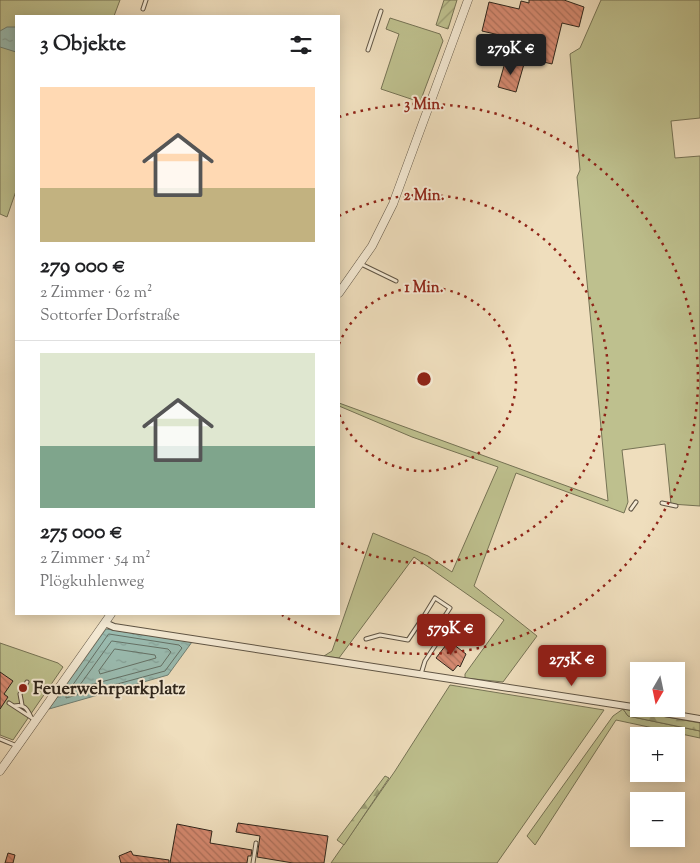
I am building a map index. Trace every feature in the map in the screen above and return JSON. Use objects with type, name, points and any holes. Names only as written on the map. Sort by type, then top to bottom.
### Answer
[{"type":"street","points":[[340,292],[383,226],[399,189],[468,0]]},
{"type":"street","points":[[0,771],[34,719],[110,615]]},
{"type":"street","points":[[105,623],[114,627],[630,707]]},
{"type":"street","points":[[685,716],[700,719]]},
{"type":"lane","points":[[142,9],[146,0]]},
{"type":"lane","points":[[368,50],[382,11]]},
{"type":"lane","points":[[360,263],[396,281]]},
{"type":"lane","points":[[631,509],[636,502]]},
{"type":"lane","points":[[662,503],[676,506]]},
{"type":"lane","points":[[366,639],[380,635],[408,640],[436,598],[450,608],[439,625]]},
{"type":"lane","points":[[421,675],[425,661],[446,629],[424,616]]},
{"type":"lane","points":[[22,705],[20,694],[27,682]]},
{"type":"lane","points":[[9,703],[34,719]]},
{"type":"lane","points":[[14,706],[22,705],[28,708],[34,719]]},
{"type":"lane","points":[[0,739],[17,746]]},
{"type":"lane","points":[[253,863],[256,844]]},
{"type":"green space","points":[[0,0],[120,0],[114,15],[15,15],[15,194],[7,217],[0,214]]},
{"type":"green space","points":[[444,0],[457,0],[448,29],[436,25]]},
{"type":"green space","points":[[601,0],[700,0],[700,118],[671,121],[675,158],[700,156],[700,506],[671,504],[665,444],[622,450],[628,502],[624,513],[516,473],[474,586],[537,636],[503,682],[465,678],[465,674],[504,620],[414,557],[339,658],[324,656],[332,651],[373,533],[428,556],[452,572],[498,467],[412,437],[340,406],[340,403],[608,501],[577,177],[580,170],[570,54],[580,48]]},
{"type":"green space","points":[[390,18],[440,34],[443,41],[420,102],[381,89],[399,34],[386,29]]},
{"type":"green space","points":[[0,643],[58,663],[63,667],[13,740],[0,735]]},
{"type":"green space","points":[[450,685],[604,710],[497,863],[331,863],[395,771]]},
{"type":"green space","points":[[623,709],[630,718],[681,727],[649,727],[616,720],[535,845],[527,836],[613,716]]},
{"type":"green space","points":[[623,709],[630,710],[630,716]]},
{"type":"green space","points":[[638,718],[672,718],[700,723],[700,731]]},
{"type":"green space","points":[[685,728],[700,731],[700,738],[685,735]]},
{"type":"green space","points":[[385,776],[389,778],[344,845],[337,840]]},
{"type":"water","points":[[7,27],[15,27],[15,52],[0,47],[0,31]]},
{"type":"water","points":[[106,629],[192,642],[168,675],[49,709]]},
{"type":"building","points":[[529,0],[564,0],[584,7],[579,27],[562,23],[552,64],[531,59],[534,47],[507,41],[508,37],[482,31],[489,2],[519,9],[521,1],[529,3]]},
{"type":"building","points":[[506,59],[524,64],[516,92],[498,87]]},
{"type":"building","points":[[449,641],[466,654],[460,667],[458,665],[453,671],[436,658]]},
{"type":"building","points":[[0,672],[13,681],[4,694],[8,697],[0,709]]},
{"type":"building","points":[[238,823],[328,836],[324,863],[293,863],[257,857],[260,836],[236,832]]},
{"type":"building","points":[[177,824],[212,831],[210,843],[252,850],[251,856],[248,856],[247,863],[170,863]]},
{"type":"building","points":[[131,851],[133,855],[169,860],[169,863],[121,863],[119,856]]},
{"type":"building","points":[[8,853],[15,855],[13,863],[5,863]]},
{"type":"place","name":"Feuerwehrparkplatz","points":[[23,688]]}]
